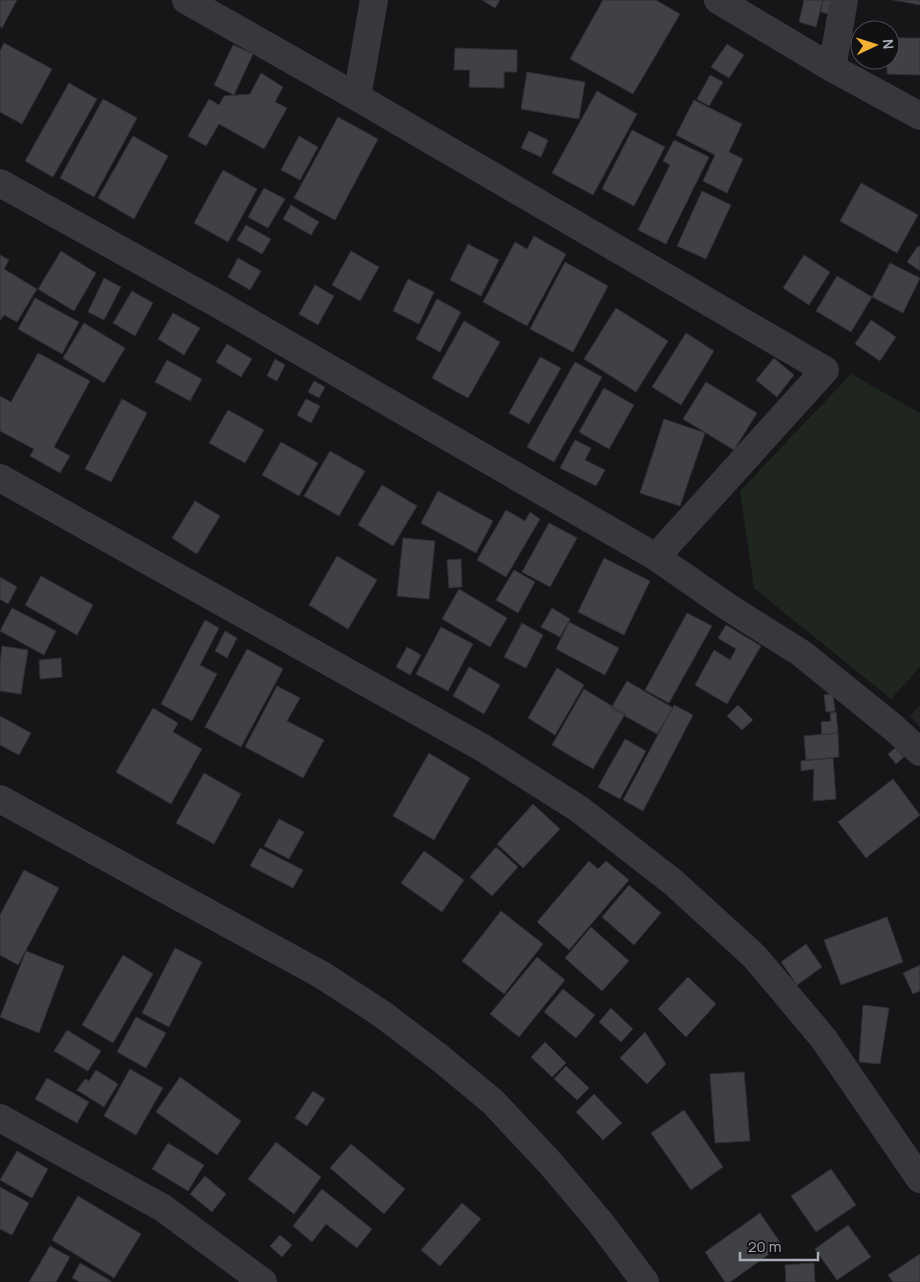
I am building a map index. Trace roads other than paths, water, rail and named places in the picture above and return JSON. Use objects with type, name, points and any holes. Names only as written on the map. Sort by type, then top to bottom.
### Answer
[{"type":"street","points":[[186,0],[825,370],[656,558]]},
{"type":"street","points":[[358,98],[374,0]]},
{"type":"street","points":[[718,0],[832,68],[920,116]]},
{"type":"street","points":[[832,68],[844,0]]},
{"type":"street","points":[[0,183],[218,304],[656,558],[728,608],[801,653],[894,728],[920,752]]},
{"type":"street","points":[[0,478],[483,748],[579,809],[674,883],[754,957],[823,1038],[920,1179]]},
{"type":"street","points":[[0,798],[322,975],[382,1014],[440,1058],[493,1102],[551,1164],[600,1222],[645,1282]]},
{"type":"street","points":[[0,1118],[163,1208],[263,1282]]}]
